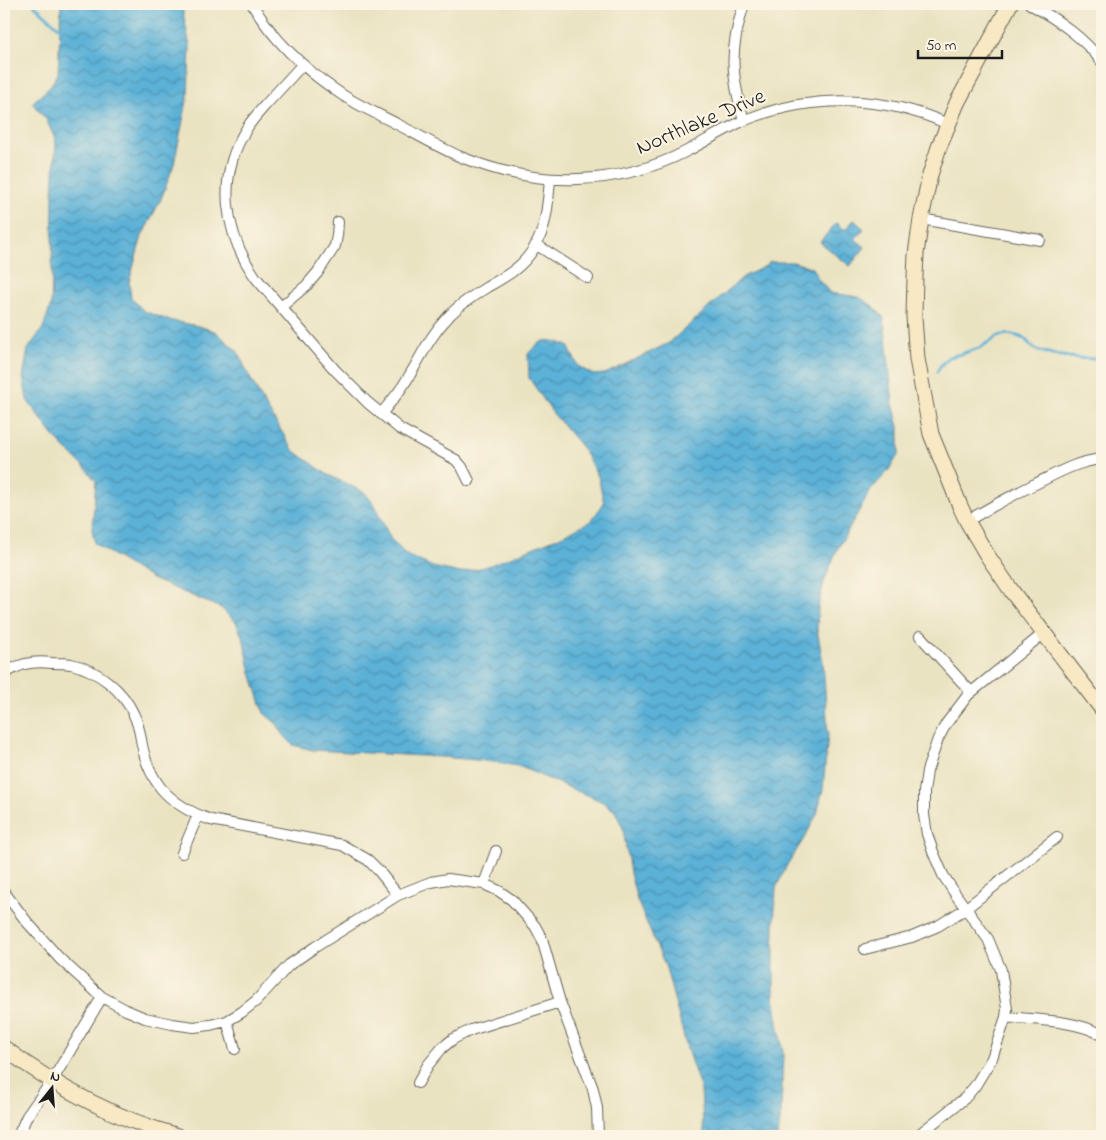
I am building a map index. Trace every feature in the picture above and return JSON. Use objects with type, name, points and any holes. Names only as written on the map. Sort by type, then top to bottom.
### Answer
[{"type":"street","name":"Northlake Drive","points":[[252,4],[274,37],[302,64],[342,95],[459,156],[509,173],[550,179],[579,179],[632,172],[684,153],[744,121],[795,105],[836,101],[881,104],[904,108],[948,124]]},
{"type":"street","points":[[744,4],[736,32],[733,69],[744,121]]},
{"type":"street","points":[[1010,4],[957,103],[930,175],[916,254],[915,335],[920,374],[931,434],[967,521],[1013,593],[1102,708]]},
{"type":"street","points":[[1030,4],[1068,28],[1102,62]]},
{"type":"street","points":[[302,64],[248,126],[240,138],[235,151],[227,187],[227,207],[238,247],[248,266],[281,307],[355,391],[400,429],[456,460],[469,481]]},
{"type":"street","points":[[380,414],[399,392],[430,340],[449,316],[465,302],[514,270],[537,245],[546,216],[550,179]]},
{"type":"street","points":[[921,219],[1040,240]]},
{"type":"street","points":[[281,307],[307,286],[318,272],[335,246],[338,236],[338,222]]},
{"type":"street","points":[[537,245],[588,278]]},
{"type":"street","points":[[967,521],[1070,467],[1091,460],[1102,460]]},
{"type":"street","points":[[917,1136],[964,1098],[975,1086],[992,1058],[1006,1017],[1004,986],[1001,970],[994,952],[980,926],[965,909],[943,875],[933,852],[924,816],[924,792],[928,772],[938,739],[946,724],[971,692],[1044,633]]},
{"type":"street","points":[[920,636],[971,692]]},
{"type":"street","points":[[4,674],[25,664],[45,662],[70,664],[88,670],[107,680],[123,696],[134,714],[140,729],[145,759],[160,787],[174,801],[211,820],[342,845],[368,860],[398,895]]},
{"type":"street","points":[[182,853],[198,815]]},
{"type":"street","points":[[865,950],[912,937],[938,926],[965,909],[1057,838]]},
{"type":"street","points":[[484,884],[496,851]]},
{"type":"street","points":[[4,892],[27,922],[60,959],[102,997],[144,1018],[172,1024],[194,1026],[210,1025],[228,1020],[242,1012],[256,1001],[289,965],[398,895],[431,882],[448,879],[484,884],[500,891],[512,900],[535,926],[542,939],[560,1002],[593,1089],[597,1108],[598,1136]]},
{"type":"street","points":[[18,1136],[28,1116],[52,1081],[102,997]]},
{"type":"street","points":[[418,1083],[428,1065],[452,1039],[471,1030],[560,1002]]},
{"type":"street","points":[[1006,1017],[1072,1024],[1089,1028],[1102,1035]]},
{"type":"street","points":[[228,1020],[235,1049]]},
{"type":"street","points":[[4,1048],[52,1081],[98,1106],[131,1120],[178,1136]]},
{"type":"street","points":[[929,1127],[936,1136]]},
{"type":"water","points":[[60,4],[181,4],[182,7],[190,47],[188,96],[174,164],[161,199],[142,236],[129,282],[131,298],[144,311],[168,320],[215,331],[238,352],[261,398],[293,450],[328,475],[364,492],[374,504],[390,538],[406,555],[433,567],[460,573],[488,566],[557,538],[591,521],[604,503],[598,476],[581,446],[552,412],[529,378],[528,354],[538,344],[546,341],[555,341],[568,346],[578,366],[593,375],[605,374],[669,343],[743,277],[770,262],[793,262],[813,268],[818,279],[830,293],[859,297],[873,306],[884,318],[893,403],[899,427],[899,454],[888,471],[870,491],[836,552],[824,582],[818,607],[817,629],[823,663],[828,734],[823,789],[817,814],[787,865],[776,888],[774,997],[783,1053],[781,1113],[778,1136],[704,1136],[701,1090],[688,1052],[666,968],[637,900],[630,873],[623,828],[615,811],[603,802],[518,766],[441,757],[313,750],[293,745],[277,724],[264,713],[251,673],[244,641],[236,622],[221,608],[152,579],[95,544],[92,529],[96,481],[57,440],[27,400],[23,377],[28,349],[43,328],[51,305],[56,141],[46,119],[32,103],[49,88],[58,74]]},
{"type":"water","points":[[854,220],[864,229],[855,239],[865,247],[850,266],[820,242],[836,223],[845,230]]},
{"type":"waterway","points":[[4,7],[8,4]]},
{"type":"waterway","points":[[33,4],[62,30]]},
{"type":"waterway","points":[[937,372],[949,357],[979,348],[999,336],[1007,334],[1025,339],[1032,347],[1039,351],[1068,357],[1102,358]]}]
